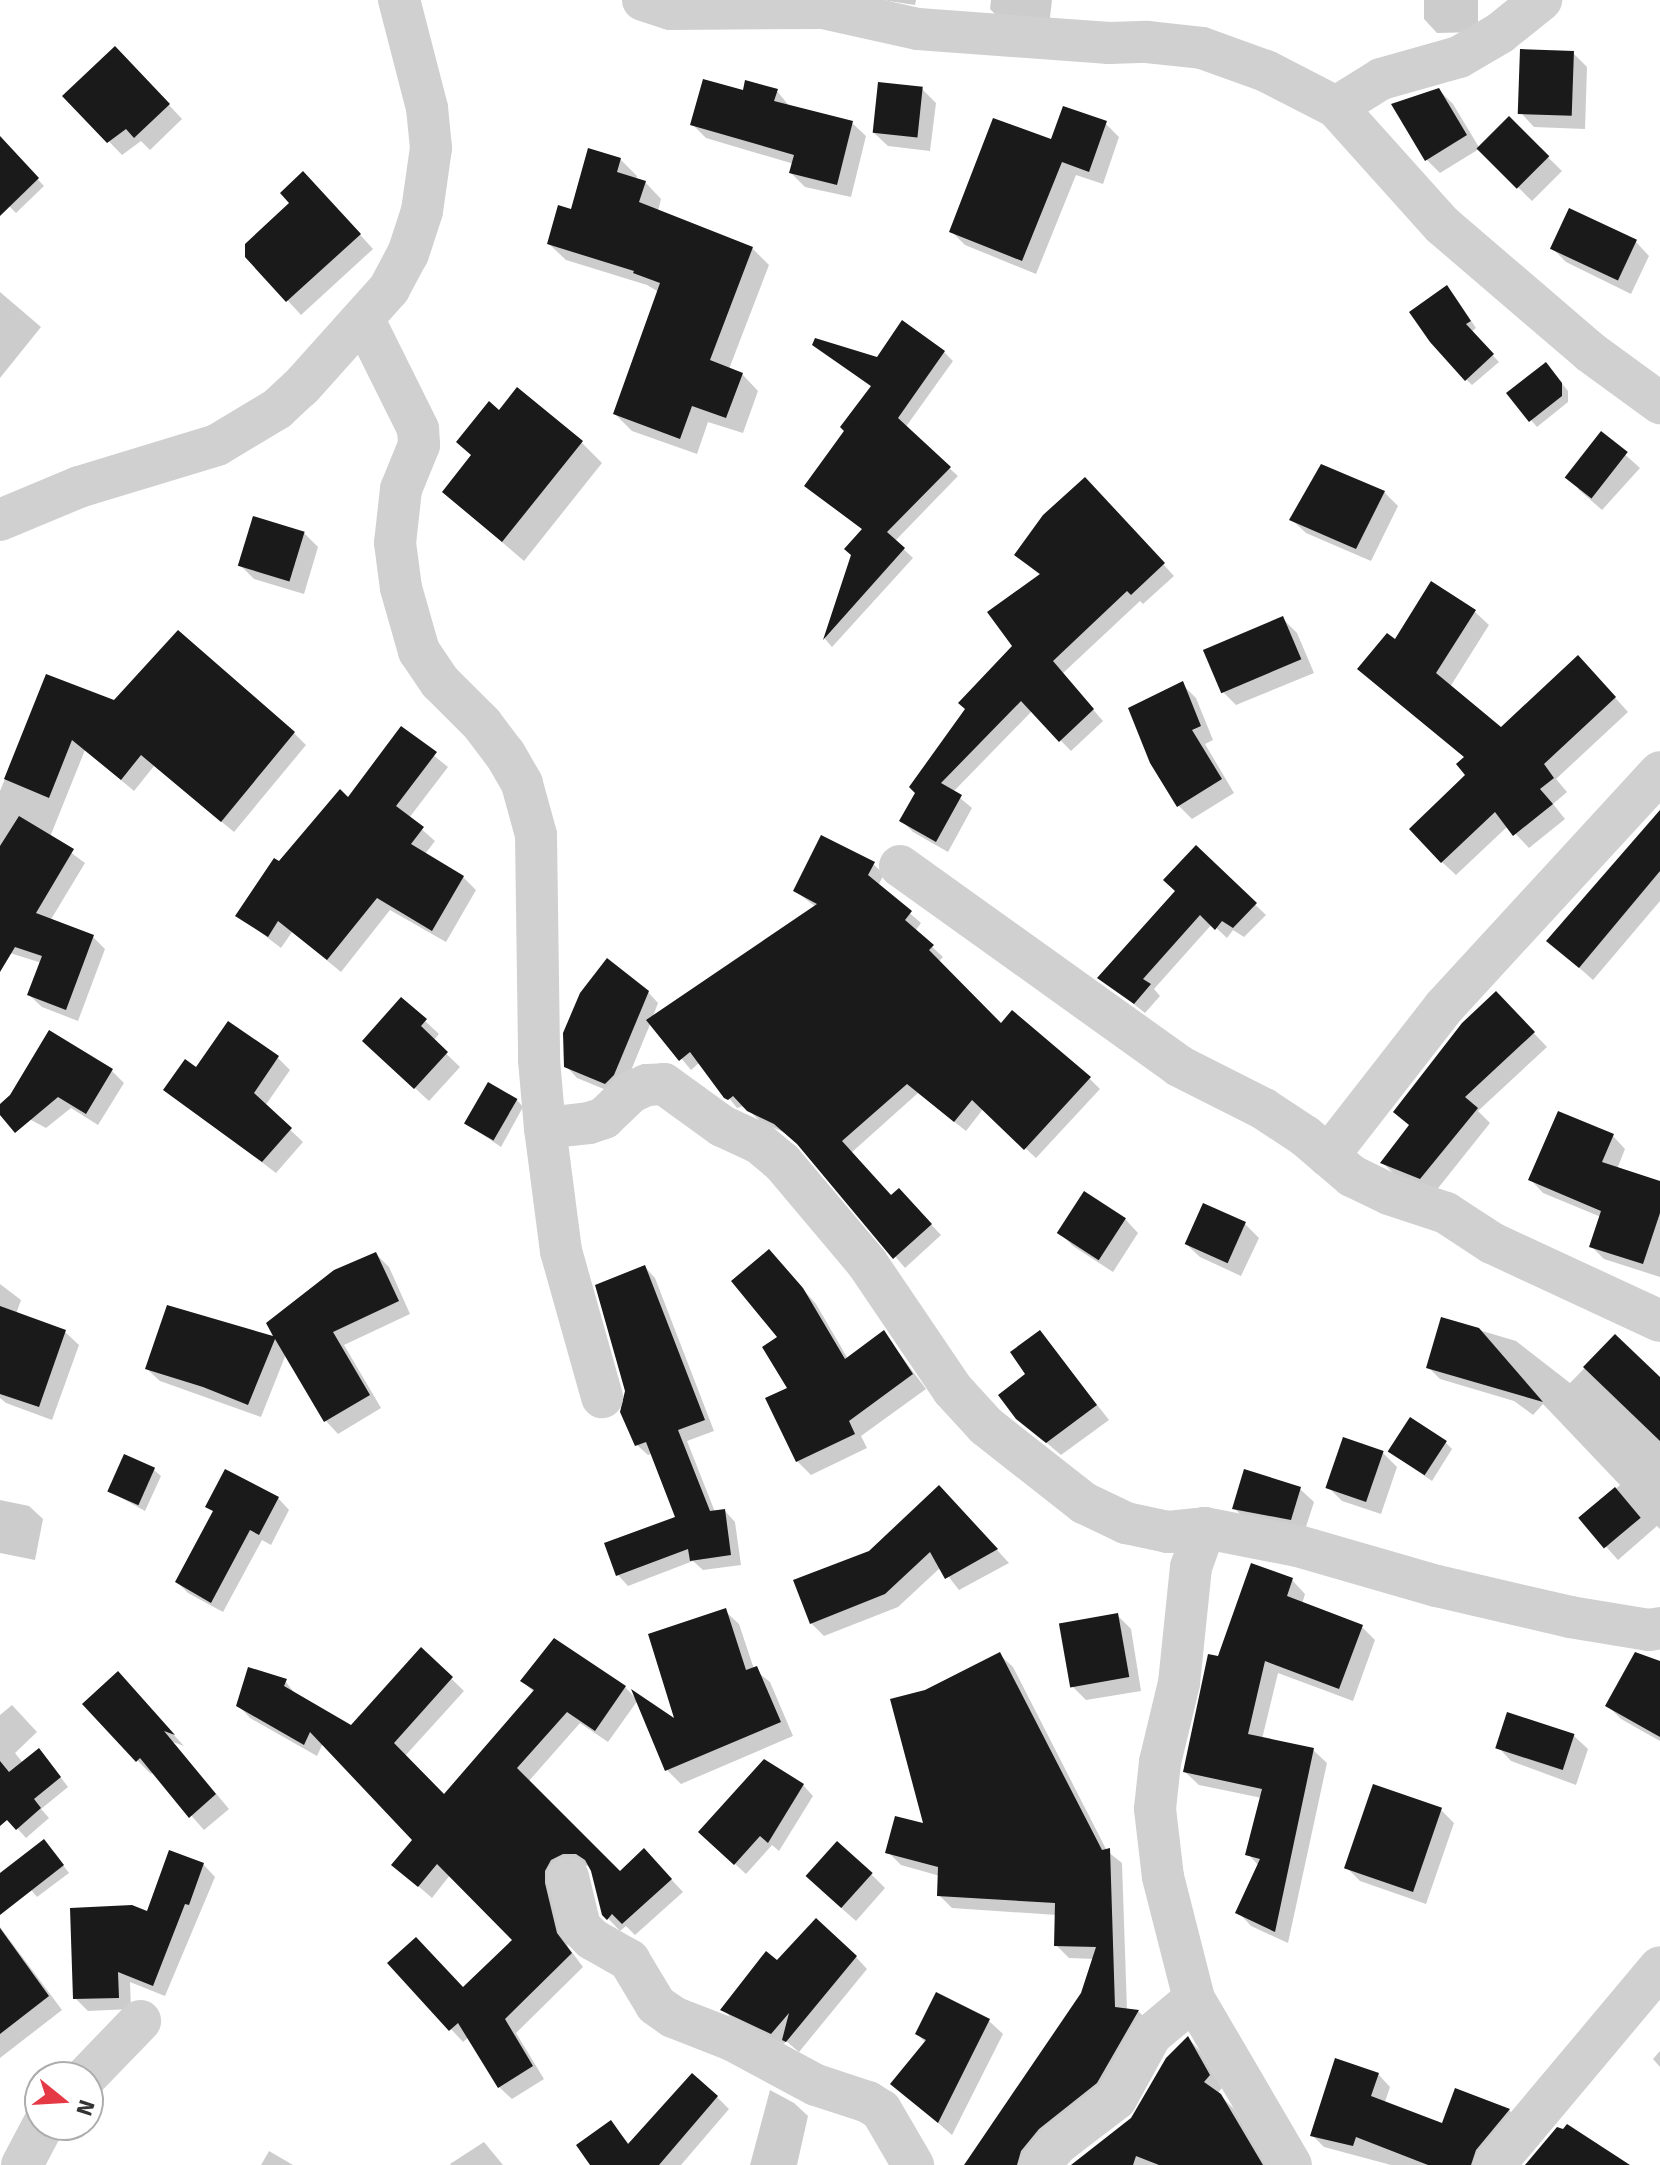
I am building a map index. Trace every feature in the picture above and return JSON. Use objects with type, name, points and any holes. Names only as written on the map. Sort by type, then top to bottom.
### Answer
[{"type":"street","points":[[0,520],[79,487],[217,445],[277,409],[364,320],[389,289],[408,254],[422,211],[428,171],[427,108],[399,0]]},
{"type":"street","points":[[643,0],[671,9],[823,8],[918,29],[1202,48],[1266,71],[1336,107],[1442,225],[1590,352],[1660,403]]},
{"type":"street","points":[[1336,107],[1381,79],[1459,57],[1500,33],[1541,0]]},
{"type":"street","points":[[364,320],[418,429],[419,445],[401,489],[395,543],[401,588],[419,651],[440,682],[482,724],[505,754],[522,784],[536,835],[539,1060],[545,1128],[561,1251],[602,1397]]},
{"type":"street","points":[[1328,1156],[1444,1007],[1660,772]]},
{"type":"street","points":[[900,866],[1179,1066],[1264,1109],[1352,1176],[1389,1194],[1446,1213],[1492,1243],[1660,1321]]},
{"type":"street","points":[[545,1128],[589,1123],[604,1118],[631,1092],[647,1085],[664,1084],[676,1090],[698,1111],[759,1143],[782,1162],[867,1263],[953,1390],[986,1426],[1084,1503],[1126,1523],[1168,1532],[1205,1528],[1298,1546],[1437,1586],[1570,1617],[1649,1630],[1660,1628]]},
{"type":"street","points":[[1205,1528],[1191,1567],[1179,1683],[1160,1762],[1155,1809],[1163,1877],[1194,1999],[1291,2165]]},
{"type":"street","points":[[568,1877],[580,1927],[592,1939],[629,1960],[656,2005],[673,2017],[732,2040],[816,2085],[868,2102],[881,2110],[913,2165]]},
{"type":"street","points":[[1494,2165],[1660,1967]]},
{"type":"street","points":[[1040,2165],[1057,2144],[1116,2099],[1151,2035],[1194,1999]]},
{"type":"street","points":[[101,2061],[140,2021]]},
{"type":"street","points":[[22,2165],[35,2141]]},
{"type":"building","points":[[115,46],[170,104],[134,138],[126,129],[107,143],[62,96]]},
{"type":"building","points":[[1520,49],[1574,51],[1572,116],[1518,114]]},
{"type":"building","points":[[703,79],[743,90],[745,80],[778,89],[774,101],[853,121],[837,185],[789,173],[794,155],[690,125]]},
{"type":"building","points":[[878,82],[923,87],[917,137],[873,133]]},
{"type":"building","points":[[1439,88],[1467,135],[1425,161],[1391,104]]},
{"type":"building","points":[[1063,106],[1107,121],[1089,172],[1062,162],[1022,261],[949,232],[993,118],[1051,139]]},
{"type":"building","points":[[1509,116],[1549,156],[1517,189],[1476,149]]},
{"type":"building","points":[[0,136],[39,178],[0,216]]},
{"type":"building","points":[[588,148],[621,158],[617,172],[646,181],[639,202],[753,247],[710,360],[743,373],[726,418],[692,406],[680,439],[613,414],[660,283],[634,271],[547,244],[558,205],[571,209]]},
{"type":"building","points":[[303,171],[361,234],[286,302],[245,257],[245,244],[289,203],[280,193]]},
{"type":"building","points":[[1569,208],[1637,240],[1618,280],[1550,249]]},
{"type":"building","points":[[1447,285],[1471,321],[1466,324],[1494,354],[1465,381],[1430,342],[1409,312]]},
{"type":"building","points":[[902,320],[945,351],[898,418],[951,467],[887,532],[905,548],[823,640],[851,555],[844,549],[862,529],[804,486],[844,431],[840,427],[871,386],[812,345],[815,338],[877,357]]},
{"type":"building","points":[[1546,362],[1562,383],[1562,396],[1529,422],[1506,393]]},
{"type":"building","points":[[517,387],[583,441],[502,542],[442,492],[471,455],[456,442],[489,401],[499,410]]},
{"type":"building","points":[[1601,431],[1628,452],[1591,498],[1565,477]]},
{"type":"building","points":[[1321,464],[1385,491],[1356,549],[1289,520]]},
{"type":"building","points":[[1085,477],[1165,563],[1131,595],[1127,591],[1053,661],[1094,709],[1059,742],[1021,701],[941,783],[962,795],[936,842],[899,821],[915,793],[909,787],[965,709],[958,703],[1012,646],[987,612],[1040,574],[1014,555],[1043,515]]},
{"type":"building","points":[[253,516],[305,532],[289,582],[238,566]]},
{"type":"building","points":[[1431,581],[1476,610],[1436,673],[1501,727],[1578,655],[1616,697],[1544,764],[1554,778],[1540,789],[1553,804],[1513,836],[1495,812],[1441,863],[1409,829],[1465,775],[1456,764],[1464,757],[1357,669],[1387,633],[1395,639]]},
{"type":"building","points":[[1283,616],[1301,659],[1221,693],[1203,650]]},
{"type":"building","points":[[178,630],[295,732],[221,822],[141,755],[121,780],[72,740],[49,798],[4,779],[46,674],[114,700]]},
{"type":"building","points":[[1183,681],[1201,726],[1192,730],[1222,779],[1177,807],[1150,763],[1128,708]]},
{"type":"building","points":[[401,726],[437,752],[396,806],[424,827],[411,844],[464,876],[432,931],[377,898],[327,960],[278,921],[268,937],[235,916],[274,858],[279,861],[340,789],[348,797]]},
{"type":"building","points":[[1660,810],[1660,871],[1579,968],[1546,941]]},
{"type":"building","points":[[19,816],[74,849],[36,913],[94,935],[66,1010],[27,995],[42,956],[15,947],[0,972],[0,846]]},
{"type":"building","points":[[821,835],[875,862],[868,875],[912,911],[905,920],[934,945],[929,950],[1001,1023],[1012,1010],[1091,1077],[1024,1150],[972,1100],[954,1122],[907,1084],[842,1141],[891,1195],[899,1188],[932,1224],[893,1259],[797,1144],[774,1124],[747,1111],[733,1096],[728,1100],[724,1098],[690,1052],[679,1061],[646,1020],[817,904],[793,891]]},
{"type":"building","points":[[1196,845],[1257,903],[1233,928],[1222,921],[1215,930],[1200,915],[1143,979],[1151,984],[1134,1004],[1097,978],[1175,891],[1163,880]]},
{"type":"building","points":[[607,958],[649,991],[614,1075],[605,1084],[564,1067],[563,1033],[580,993]]},
{"type":"building","points":[[1496,991],[1535,1032],[1465,1097],[1478,1108],[1420,1179],[1380,1163],[1409,1125],[1393,1112],[1462,1023]]},
{"type":"building","points":[[401,997],[427,1019],[421,1026],[448,1052],[414,1089],[362,1041]]},
{"type":"building","points":[[228,1021],[279,1056],[254,1093],[292,1128],[262,1162],[163,1090],[185,1059],[196,1067]]},
{"type":"building","points":[[49,1030],[113,1069],[86,1114],[58,1097],[15,1133],[0,1115],[0,1104],[10,1095]]},
{"type":"building","points":[[488,1082],[517,1099],[493,1141],[464,1124]]},
{"type":"building","points":[[1558,1111],[1614,1134],[1602,1162],[1660,1181],[1660,1213],[1643,1264],[1589,1247],[1601,1211],[1528,1180]]},
{"type":"building","points":[[1084,1191],[1126,1218],[1099,1260],[1057,1233]]},
{"type":"building","points":[[1203,1203],[1246,1222],[1228,1263],[1185,1244]]},
{"type":"building","points":[[769,1249],[803,1288],[845,1359],[884,1330],[913,1374],[849,1421],[855,1434],[796,1462],[765,1398],[787,1388],[762,1347],[777,1337],[731,1281]]},
{"type":"building","points":[[376,1252],[399,1301],[333,1332],[370,1395],[324,1422],[275,1339],[248,1405],[145,1369],[167,1305],[273,1336],[266,1323],[334,1270]]},
{"type":"building","points":[[645,1265],[705,1420],[678,1430],[710,1511],[725,1509],[731,1555],[690,1561],[688,1549],[616,1576],[604,1543],[675,1517],[646,1442],[635,1446],[620,1412],[625,1391],[595,1285]]},
{"type":"building","points":[[0,1306],[66,1330],[39,1407],[0,1394]]},
{"type":"building","points":[[1441,1317],[1479,1328],[1543,1402],[1426,1368]]},
{"type":"building","points":[[1040,1330],[1097,1405],[1046,1443],[1016,1419],[998,1395],[1025,1374],[1010,1352]]},
{"type":"building","points":[[1615,1334],[1660,1377],[1660,1441],[1583,1367]]},
{"type":"building","points":[[1410,1417],[1447,1441],[1425,1475],[1388,1451]]},
{"type":"building","points":[[1343,1437],[1384,1451],[1366,1502],[1325,1488]]},
{"type":"building","points":[[124,1454],[155,1468],[138,1505],[107,1491]]},
{"type":"building","points":[[225,1469],[279,1497],[259,1535],[250,1530],[211,1603],[175,1582],[213,1511],[205,1507]]},
{"type":"building","points":[[1244,1469],[1301,1487],[1291,1520],[1232,1509]]},
{"type":"building","points":[[939,1485],[998,1549],[945,1579],[930,1552],[885,1594],[810,1624],[793,1580],[869,1551]]},
{"type":"building","points":[[1615,1487],[1641,1518],[1604,1548],[1578,1518]]},
{"type":"building","points":[[1251,1563],[1293,1578],[1287,1596],[1363,1625],[1339,1689],[1265,1661],[1248,1734],[1314,1748],[1275,1932],[1235,1913],[1260,1859],[1245,1855],[1262,1789],[1183,1772],[1208,1654],[1218,1656]]},
{"type":"building","points":[[726,1608],[746,1670],[757,1666],[781,1722],[665,1771],[631,1689],[674,1718],[648,1634]]},
{"type":"building","points":[[1118,1613],[1129,1677],[1070,1687],[1059,1623]]},
{"type":"building","points":[[554,1638],[626,1686],[595,1731],[567,1712],[517,1768],[620,1871],[644,1848],[672,1879],[622,1924],[612,1914],[607,1920],[602,1915],[591,1871],[585,1860],[576,1854],[563,1854],[551,1860],[545,1871],[545,1883],[557,1933],[572,1953],[505,2019],[533,2066],[498,2088],[458,2023],[449,2031],[387,1963],[416,1937],[463,1987],[512,1940],[437,1864],[418,1887],[391,1865],[412,1840],[310,1732],[304,1745],[236,1706],[248,1667],[287,1679],[284,1686],[351,1725],[421,1647],[453,1677],[394,1743],[444,1794],[534,1690],[520,1681]]},
{"type":"building","points":[[1000,1652],[1102,1850],[1110,1848],[1115,2007],[1139,2010],[1097,2083],[1039,2129],[1021,2151],[1017,2165],[964,2165],[1081,1993],[1096,1947],[1054,1946],[1055,1903],[937,1896],[938,1867],[885,1853],[895,1816],[923,1823],[890,1699],[925,1690]]},
{"type":"building","points":[[1635,1652],[1660,1661],[1660,1737],[1605,1706]]},
{"type":"building","points":[[118,1671],[175,1735],[164,1731],[216,1794],[189,1818],[140,1758],[136,1762],[82,1704]]},
{"type":"building","points":[[1507,1712],[1575,1734],[1563,1770],[1495,1748]]},
{"type":"building","points":[[39,1748],[61,1777],[34,1799],[41,1808],[16,1830],[7,1820],[0,1826],[0,1761],[9,1772]]},
{"type":"building","points":[[764,1759],[804,1784],[768,1843],[760,1836],[734,1865],[698,1832]]},
{"type":"building","points":[[1373,1784],[1442,1808],[1413,1892],[1344,1868]]},
{"type":"building","points":[[44,1839],[64,1865],[0,1915],[0,1873]]},
{"type":"building","points":[[837,1841],[873,1873],[841,1908],[806,1876]]},
{"type":"building","points":[[169,1850],[204,1863],[153,1986],[118,1972],[119,1998],[73,1999],[70,1908],[132,1905],[147,1911]]},
{"type":"building","points":[[816,1918],[857,1956],[786,2042],[782,2040],[789,2013],[771,2034],[720,2010],[766,1951],[777,1960]]},
{"type":"building","points":[[0,1928],[49,1996],[0,2034]]},
{"type":"building","points":[[936,1992],[990,2019],[938,2123],[890,2084],[926,2040],[915,2034]]},
{"type":"building","points":[[1188,2036],[1210,2075],[1204,2082],[1221,2094],[1263,2165],[1159,2165],[1136,2156],[1133,2165],[1071,2165],[1131,2118],[1166,2058]]},
{"type":"building","points":[[1335,2058],[1379,2073],[1371,2096],[1442,2123],[1455,2088],[1510,2109],[1476,2150],[1471,2165],[1428,2165],[1356,2137],[1353,2146],[1310,2136]]},
{"type":"building","points":[[692,2073],[718,2096],[659,2165],[590,2165],[576,2145],[611,2120],[628,2144]]},
{"type":"building","points":[[1567,2124],[1630,2165],[1525,2165],[1557,2127],[1563,2129]]}]
